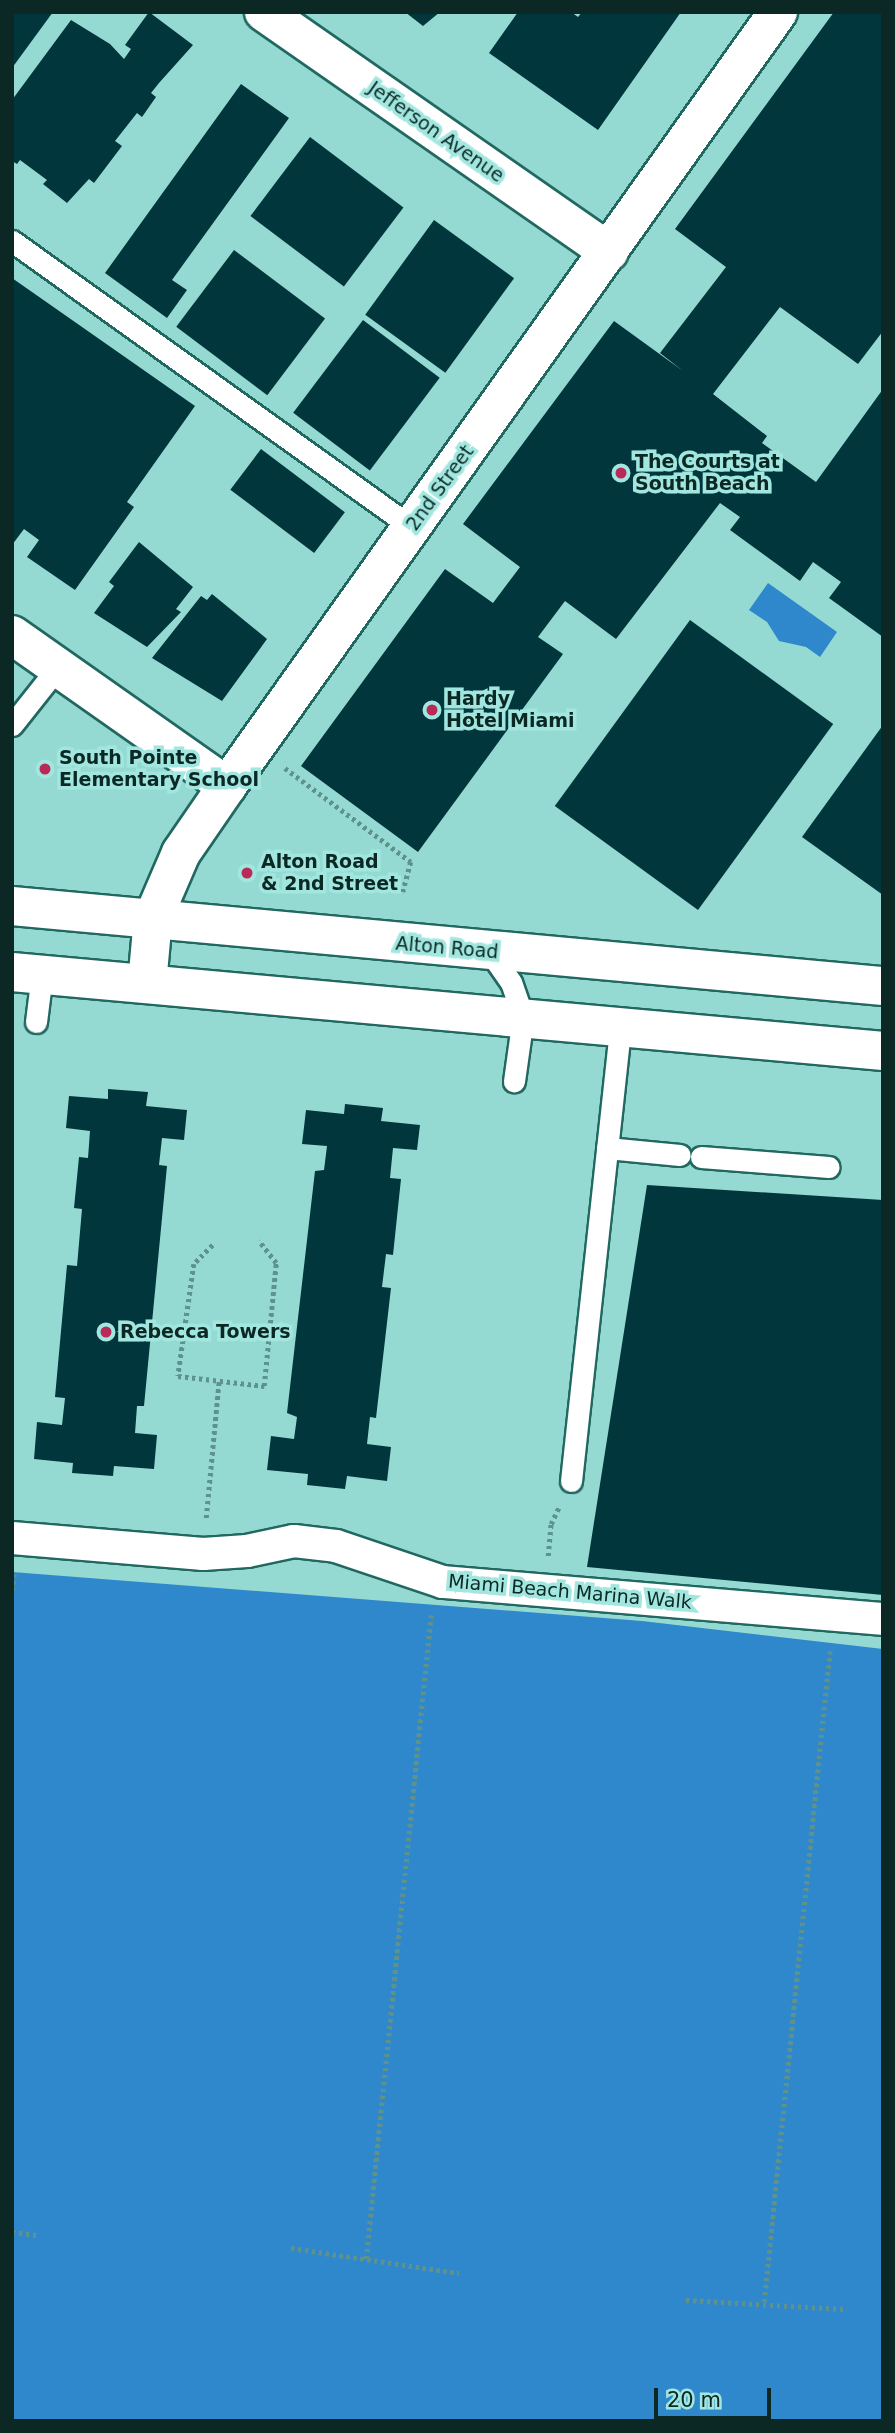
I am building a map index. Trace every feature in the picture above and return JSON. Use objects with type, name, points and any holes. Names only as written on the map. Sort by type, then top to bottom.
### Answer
[{"type":"street","name":"Jefferson Avenue","points":[[264,12],[609,251]]},
{"type":"street","name":"2nd Street","points":[[147,984],[153,918],[181,853],[778,12]]},
{"type":"street","points":[[12,635],[227,786]]},
{"type":"street","name":"Alton Road","points":[[12,906],[883,986]]},
{"type":"street","points":[[27,973],[883,1051]]},
{"type":"street","name":"Miami Beach Marina Walk","points":[[12,1538],[203,1554],[294,1541],[336,1546],[443,1582],[544,1588],[883,1619]]},
{"type":"lane","points":[[12,241],[412,527]]},
{"type":"lane","points":[[12,725],[58,667]]},
{"type":"lane","points":[[489,951],[511,982],[523,1017],[514,1081]]},
{"type":"lane","points":[[27,973],[36,1021]]},
{"type":"lane","points":[[571,1481],[620,1027]]},
{"type":"lane","points":[[607,1148],[829,1167]]},
{"type":"path","points":[[284,768],[411,862],[403,892]]},
{"type":"path","points":[[213,1244],[194,1264],[178,1376],[264,1386],[276,1263],[259,1241]]},
{"type":"path","points":[[203,1554],[219,1381]]},
{"type":"path","points":[[544,1588],[551,1524],[571,1481]]},
{"type":"path","points":[[366,2259],[432,1606]]},
{"type":"path","points":[[764,2302],[831,1643]]},
{"type":"path","points":[[12,2232],[37,2235]]},
{"type":"path","points":[[291,2248],[459,2273]]},
{"type":"path","points":[[686,2300],[764,2302],[844,2309]]},
{"type":"water","points":[[768,583],[837,632],[820,657],[806,647],[779,641],[767,622],[749,610]]},
{"type":"water","points":[[12,1572],[642,1621],[883,1649],[883,2421],[12,2421]]},
{"type":"building","points":[[12,12],[53,12],[12,68]]},
{"type":"building","points":[[149,12],[193,45],[151,93],[156,97],[142,117],[137,113],[115,141],[122,146],[94,183],[89,179],[67,203],[43,184],[47,180],[20,160],[17,164],[12,161],[12,100],[71,20],[110,44],[124,59],[131,49],[125,45]]},
{"type":"building","points":[[405,12],[440,12],[423,26]]},
{"type":"building","points":[[518,12],[571,12],[578,17],[582,12],[681,12],[598,130],[489,53]]},
{"type":"building","points":[[834,12],[883,12],[883,331],[858,364],[780,307],[713,394],[767,436],[762,443],[816,482],[883,389],[883,637],[829,598],[841,582],[813,562],[800,581],[730,530],[740,517],[720,503],[616,639],[565,601],[538,637],[563,654],[418,852],[301,766],[445,569],[493,603],[520,567],[463,524],[614,321],[683,371],[660,353],[726,267],[675,229]]},
{"type":"building","points":[[241,84],[289,118],[172,280],[187,290],[167,318],[105,273]]},
{"type":"building","points":[[310,137],[403,207],[344,286],[250,216]]},
{"type":"building","points":[[434,220],[514,278],[445,373],[365,315]]},
{"type":"building","points":[[234,250],[325,319],[267,395],[176,327]]},
{"type":"building","points":[[12,278],[195,406],[127,502],[134,507],[75,590],[27,557],[39,540],[24,529],[12,545]]},
{"type":"building","points":[[363,320],[440,378],[370,470],[293,413]]},
{"type":"building","points":[[261,449],[345,512],[314,553],[230,490]]},
{"type":"building","points":[[139,542],[193,587],[176,609],[181,612],[147,647],[94,613],[114,586],[109,582]]},
{"type":"building","points":[[212,594],[267,639],[222,701],[152,658],[201,596],[207,600]]},
{"type":"building","points":[[690,620],[833,724],[698,910],[555,806]]},
{"type":"building","points":[[883,725],[883,895],[802,837]]},
{"type":"building","name":"Rebecca Towers","points":[[108,1089],[148,1092],[146,1106],[187,1110],[184,1140],[162,1138],[159,1165],[167,1166],[144,1406],[137,1406],[135,1433],[157,1435],[154,1469],[114,1466],[113,1476],[72,1473],[73,1463],[34,1459],[37,1422],[62,1425],[65,1398],[55,1397],[67,1265],[77,1266],[82,1209],[74,1208],[79,1157],[88,1158],[90,1131],[66,1128],[69,1096],[108,1099]]},
{"type":"building","name":"Rebecca Towers","points":[[345,1104],[383,1108],[381,1121],[420,1125],[417,1150],[393,1148],[390,1178],[401,1179],[393,1255],[386,1254],[382,1287],[391,1288],[376,1418],[370,1417],[367,1444],[391,1447],[387,1481],[347,1476],[345,1489],[307,1485],[308,1474],[267,1470],[271,1436],[294,1439],[297,1417],[287,1413],[315,1171],[324,1170],[327,1146],[302,1144],[306,1110],[344,1114]]},
{"type":"building","points":[[647,1185],[883,1200],[883,1595],[587,1567]]},
{"type":"place","name":"The Courts at South Beach","points":[[621,473]]},
{"type":"place","name":"Hardy Hotel Miami","points":[[432,710]]},
{"type":"place","name":"South Pointe Elementary School","points":[[45,769]]},
{"type":"place","name":"Alton Road & 2nd Street","points":[[247,873]]},
{"type":"place","name":"Rebecca Towers","points":[[106,1332]]}]
